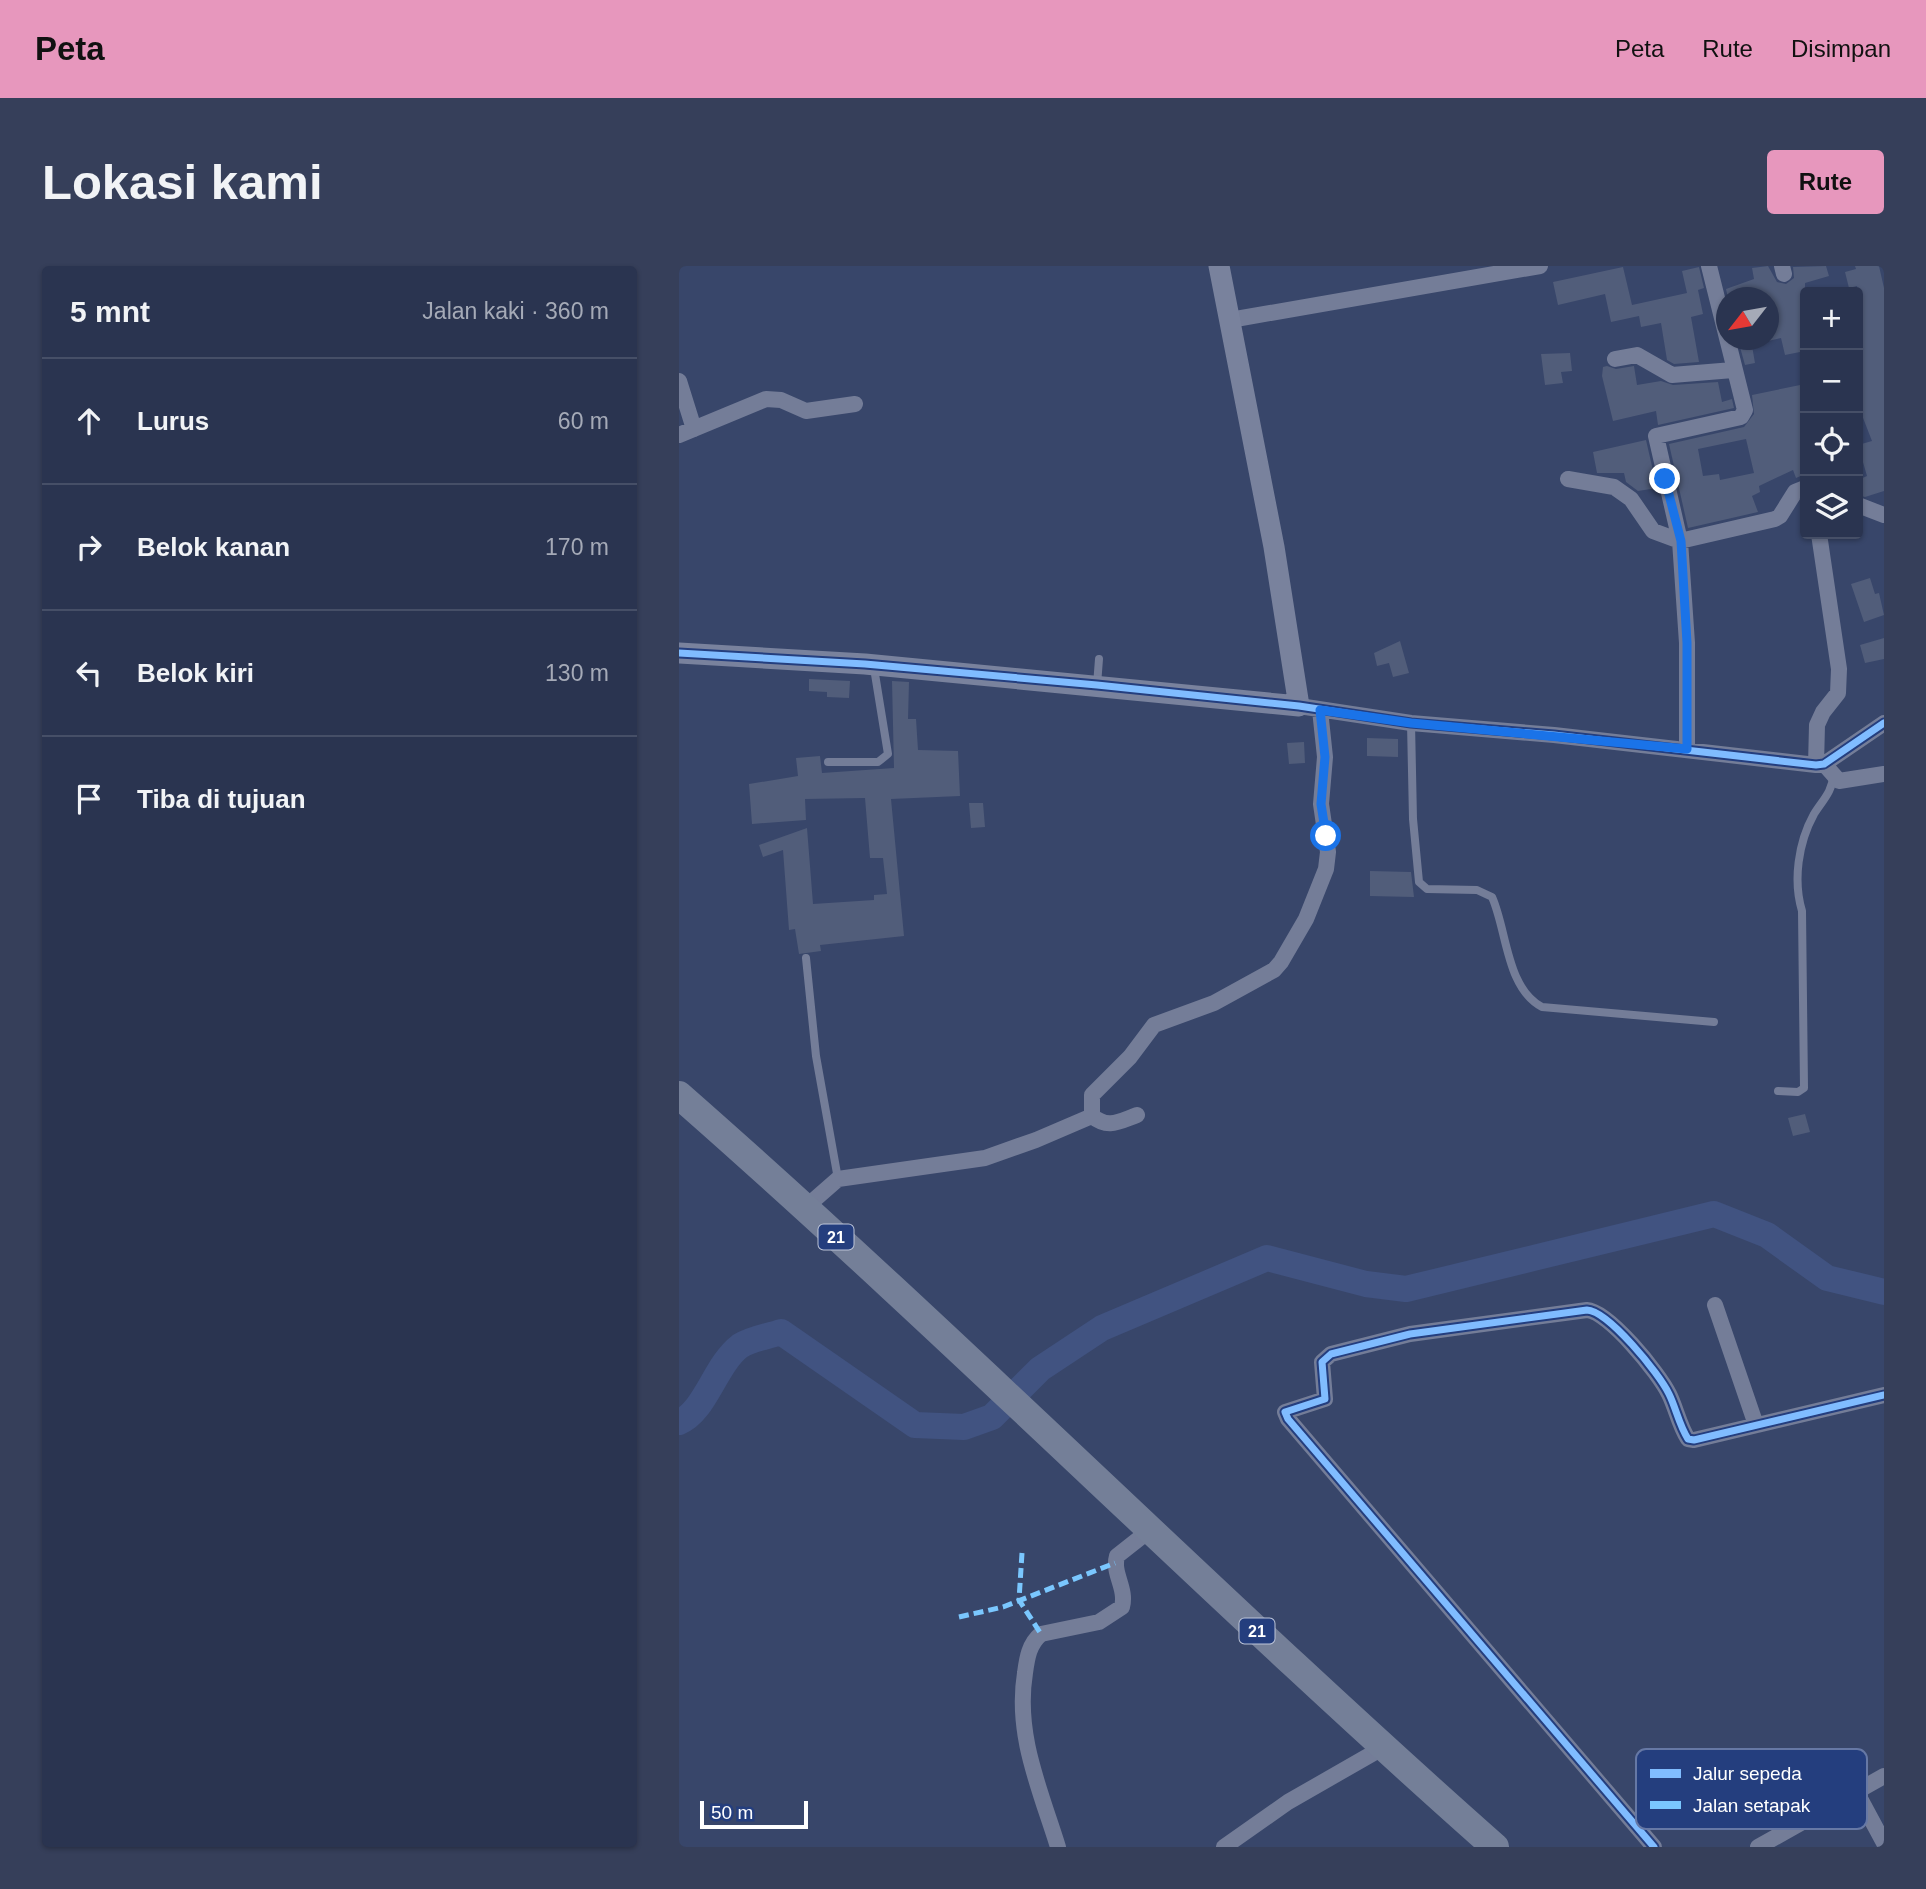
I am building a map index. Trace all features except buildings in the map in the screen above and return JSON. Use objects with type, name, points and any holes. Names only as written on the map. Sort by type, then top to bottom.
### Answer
[{"type":"highway","name":"21","points":[[679,1095],[806,1207],[1025,1409],[1150,1530],[1495,1847]]},
{"type":"street","points":[[1219,266],[1274,547],[1299,706]]},
{"type":"street","points":[[1230,320],[1540,266]]},
{"type":"street","points":[[1687,749],[1687,643],[1681,541],[1655,438],[1662,434],[1741,417],[1745,410],[1709,266]]},
{"type":"street","points":[[1615,359],[1637,355],[1672,375],[1679,376],[1733,370]]},
{"type":"street","points":[[679,381],[686,432],[766,399],[781,400],[806,411],[855,404]]},
{"type":"street","points":[[1568,479],[1614,487],[1630,499],[1653,531],[1681,541],[1775,519],[1780,516],[1795,492],[1800,490]]},
{"type":"street","points":[[1863,507],[1884,514]]},
{"type":"street","points":[[1820,539],[1839,681],[1838,693],[1822,712],[1817,725],[1824,768]]},
{"type":"street","points":[[679,653],[873,665],[1299,706],[1411,723],[1687,749],[1824,768],[1843,781],[1884,774]]},
{"type":"street","points":[[1092,1116],[1093,1095],[1130,1057],[1154,1025],[1214,1003],[1274,970],[1294,941],[1327,869],[1328,852],[1321,804],[1325,757],[1320,710]]},
{"type":"street","points":[[1824,768],[1884,723]]},
{"type":"street","points":[[1092,1116],[1101,1124],[1109,1125],[1137,1115]]},
{"type":"street","points":[[806,1207],[838,1179],[985,1158],[1092,1116]]},
{"type":"street","points":[[1715,1305],[1756,1426]]},
{"type":"street","points":[[1636,1826],[1287,1419],[1285,1412],[1325,1399],[1322,1362],[1331,1354],[1410,1335],[1595,1310],[1628,1341],[1668,1392],[1688,1438],[1695,1440],[1884,1395]]},
{"type":"street","points":[[1058,1847],[1022,1727],[1020,1701],[1029,1651],[1041,1634],[1099,1622],[1122,1606],[1124,1599],[1116,1572],[1117,1556],[1150,1530]]},
{"type":"street","points":[[1224,1847],[1288,1802],[1384,1747]]},
{"type":"street","points":[[1867,1785],[1884,1776]]},
{"type":"street","points":[[1867,1811],[1884,1843]]},
{"type":"street","points":[[1639,1829],[1654,1847]]},
{"type":"street","points":[[1758,1847],[1790,1829]]},
{"type":"lane","points":[[1097,685],[1099,659]]},
{"type":"lane","points":[[828,762],[879,762],[888,754],[873,665]]},
{"type":"lane","points":[[1411,723],[1413,819],[1419,883],[1427,889],[1477,890],[1492,897],[1520,985],[1533,1003],[1542,1007],[1714,1022]]},
{"type":"lane","points":[[1778,1091],[1798,1092],[1804,1088],[1802,911],[1796,894],[1798,871],[1809,825],[1831,788],[1824,768]]},
{"type":"lane","points":[[806,958],[817,1068],[838,1179]]},
{"type":"waterway","points":[[679,1422],[696,1409],[724,1364],[740,1346],[781,1332],[915,1425],[964,1427],[992,1417],[1040,1369],[1102,1328],[1267,1258],[1366,1284],[1406,1289],[1714,1214],[1767,1235],[1827,1278],[1884,1292]]},
{"type":"marked path","points":[[1022,1553],[1019,1600],[1041,1634]]},
{"type":"marked path","points":[[959,1617],[1003,1607],[1115,1563]]},
{"type":"cycle path","points":[[679,653],[865,664],[1097,685],[1299,706],[1411,723],[1554,735],[1816,765],[1824,764],[1884,723]]},
{"type":"cycle path","points":[[1636,1826],[1288,1419],[1285,1412],[1325,1399],[1322,1362],[1331,1354],[1410,1334],[1587,1310],[1596,1313],[1620,1331],[1655,1372],[1669,1394],[1688,1439],[1694,1440],[1884,1395]]},
{"type":"cycle path","points":[[1639,1829],[1654,1847]]},
{"type":"route","points":[[1326,836],[1321,814],[1325,757],[1320,710],[1411,723],[1687,749],[1687,643],[1681,541],[1665,479]]}]
